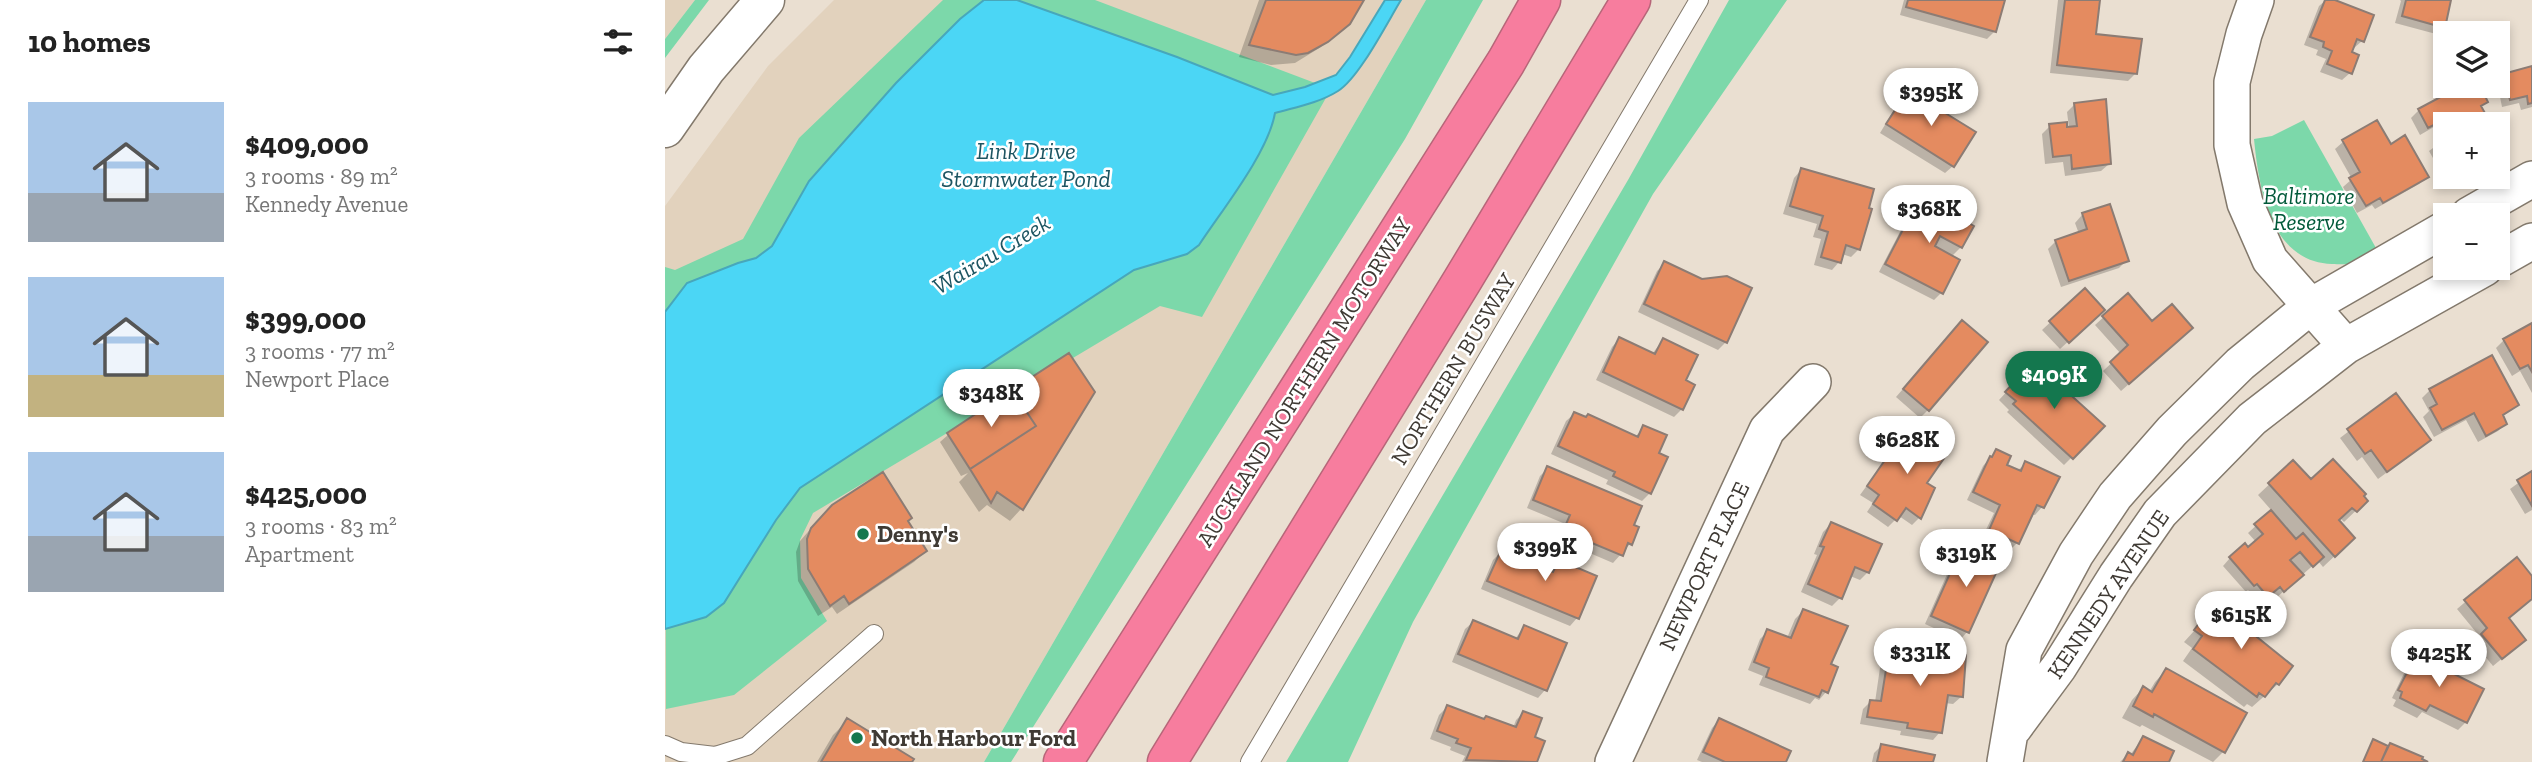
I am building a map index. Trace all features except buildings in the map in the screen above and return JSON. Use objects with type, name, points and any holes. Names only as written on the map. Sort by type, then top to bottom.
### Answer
[{"type":"highway","name":"AUCKLAND NORTHERN MOTORWAY","points":[[1063,762],[1499,74],[1541,0]]},
{"type":"highway","points":[[1167,762],[1631,0]]},
{"type":"main road","points":[[665,128],[706,69],[765,0]]},
{"type":"street","points":[[2256,0],[2232,82],[2232,145],[2245,203],[2270,260],[2346,345]]},
{"type":"street","points":[[2490,203],[2532,179]]},
{"type":"street","name":"KENNEDY AVENUE","points":[[2008,748],[2024,650],[2076,554],[2115,496],[2172,431],[2240,365],[2311,306],[2433,236]]},
{"type":"street","points":[[2510,254],[2532,241]]},
{"type":"street","name":"KENNEDY AVENUE","points":[[2008,748],[2116,576],[2161,513],[2252,419],[2346,345],[2462,280]]},
{"type":"street","name":"NEWPORT PLACE","points":[[1613,762],[1767,430],[1813,382]]},
{"type":"lane","name":"NORTHERN BUSWAY","points":[[1250,762],[1699,0]]},
{"type":"lane","points":[[665,745],[681,752],[715,756],[747,746],[874,634]]},
{"type":"shaded area","points":[[665,0],[695,0],[665,39]]},
{"type":"shaded area","points":[[834,0],[1426,0],[984,762],[665,762],[665,206],[768,66]]},
{"type":"green space","points":[[695,0],[709,0],[665,58],[665,39]]},
{"type":"green space","name":"Link Drive Stormwater Pond","points":[[943,0],[1095,0],[1331,89],[1202,317],[1160,306],[813,513],[800,540],[801,578],[827,621],[734,695],[666,709],[665,267],[675,270],[743,239],[799,138]]},
{"type":"green space","points":[[1426,0],[1483,0],[1405,139],[1011,762],[984,762]]},
{"type":"green space","points":[[1729,0],[1787,0],[1653,194],[1413,622],[1348,762],[1286,762],[1628,180]]},
{"type":"green space","name":"Baltimore Reserve","points":[[2304,120],[2376,248],[2356,262],[2332,264],[2311,260],[2294,251],[2281,236],[2265,200],[2254,139],[2272,136]]},
{"type":"water","name":"Link Drive Stormwater Pond","points":[[984,0],[1017,0],[1177,57],[1273,95],[1336,75],[1385,0],[1401,0],[1363,63],[1346,84],[1323,99],[1275,113],[1271,129],[1254,163],[1199,245],[1187,254],[1134,270],[800,488],[776,520],[724,603],[706,617],[665,629],[665,312],[687,283],[756,258],[772,246],[809,181],[896,83],[960,19]]},
{"type":"place","name":"Denny's","points":[[863,534]]},
{"type":"place","name":"North Harbour Ford","points":[[857,738]]},
{"type":"water label","name":"Wairau Creek","points":[[991,254]]}]
